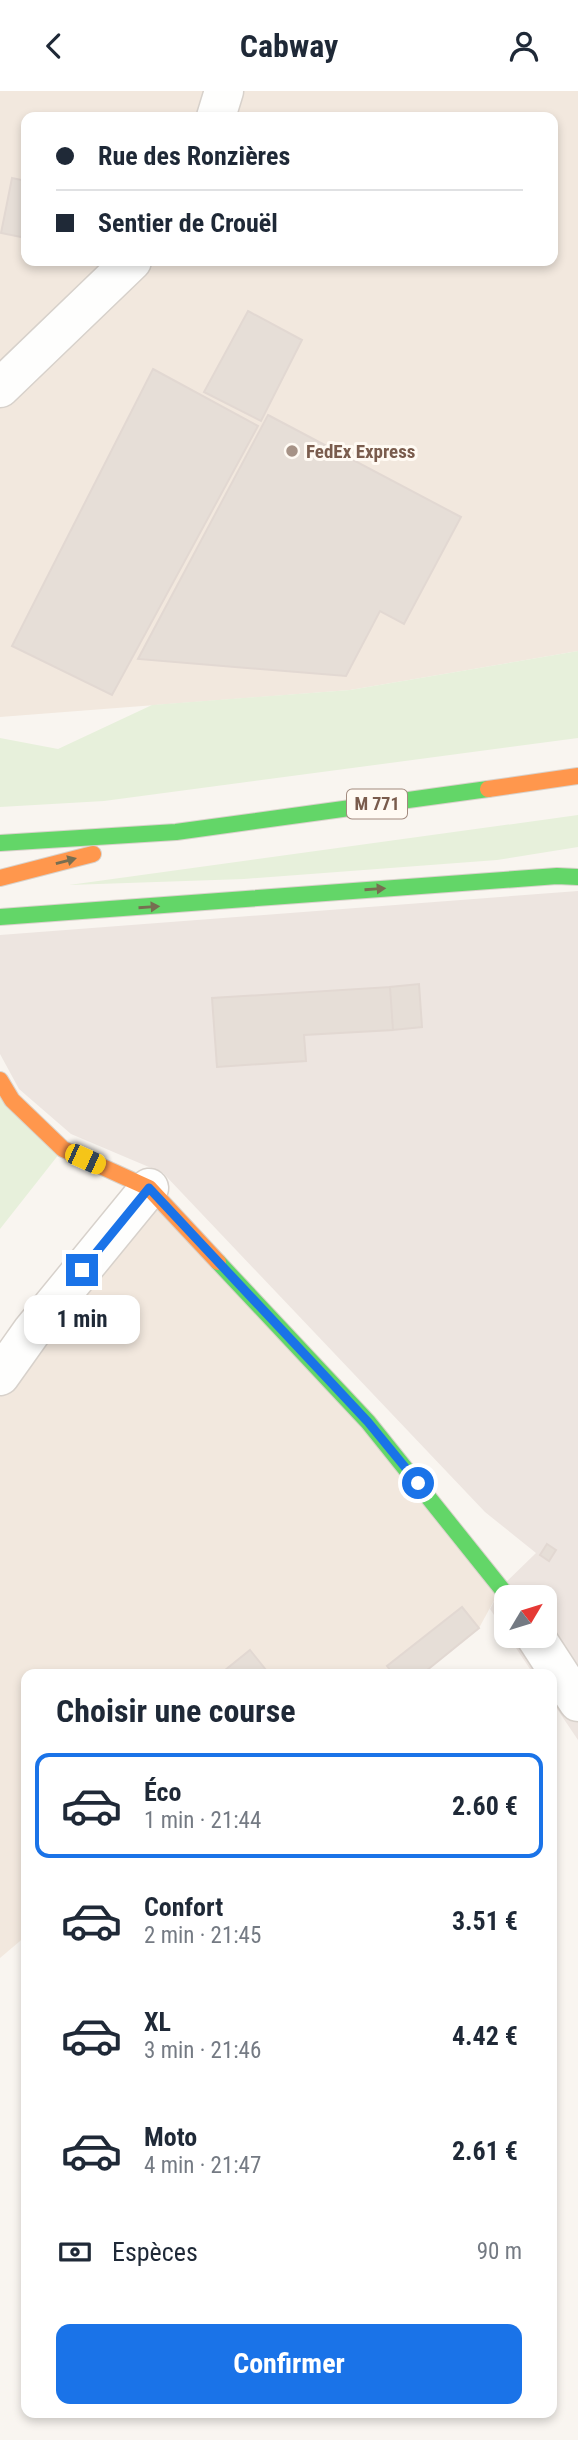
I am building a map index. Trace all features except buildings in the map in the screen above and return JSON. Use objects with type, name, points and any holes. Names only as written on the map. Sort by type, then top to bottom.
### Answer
[{"type":"main road","name":"M 771","points":[[0,843],[176,832],[578,776]]},
{"type":"main road","name":"M 771","points":[[0,878],[176,832]]},
{"type":"main road","points":[[0,916],[557,876],[578,877]]},
{"type":"main road","points":[[0,1080],[12,1100],[63,1149],[149,1188],[368,1422],[499,1585]]},
{"type":"street","points":[[218,112],[224,91]]},
{"type":"street","points":[[0,388],[127,266]]},
{"type":"street","points":[[0,1376],[32,1331],[149,1188]]},
{"type":"street","points":[[543,1649],[556,1669]]},
{"type":"street","points":[[557,1670],[578,1702]]},
{"type":"shaded area","points":[[0,91],[578,91],[578,651],[350,690],[0,717]]},
{"type":"shaded area","points":[[578,891],[578,1740],[557,1709],[557,1669],[530,1669],[517,1649],[557,1648],[557,1585],[503,1585],[536,1553],[485,1512],[163,1173],[71,1134],[19,1089],[0,1054],[0,935]]},
{"type":"shaded area","points":[[149,1188],[501,1585],[494,1585],[494,1601],[479,1628],[428,1669],[21,1669],[21,1940],[0,1958],[0,1376]]},
{"type":"green space","points":[[578,651],[578,738],[104,801],[0,807],[0,738],[58,749],[152,705],[350,690]]},
{"type":"green space","points":[[578,815],[578,847],[497,860],[244,879],[69,885]]},
{"type":"green space","points":[[0,1080],[63,1149],[0,1229]]},
{"type":"traffic: fast","points":[[0,843],[176,832],[488,789]]},
{"type":"traffic: fast","points":[[0,917],[557,876],[578,877]]},
{"type":"traffic: fast","points":[[218,1262],[368,1422],[499,1585]]},
{"type":"traffic: slow","points":[[488,789],[578,776]]},
{"type":"traffic: slow","points":[[0,878],[93,854]]},
{"type":"traffic: slow","points":[[0,1080],[12,1100],[63,1149],[149,1188],[218,1262]]},
{"type":"place","name":"FedEx Express","points":[[292,451]]},
{"type":"route","points":[[82,1270],[149,1188],[368,1422],[418,1483]]}]
